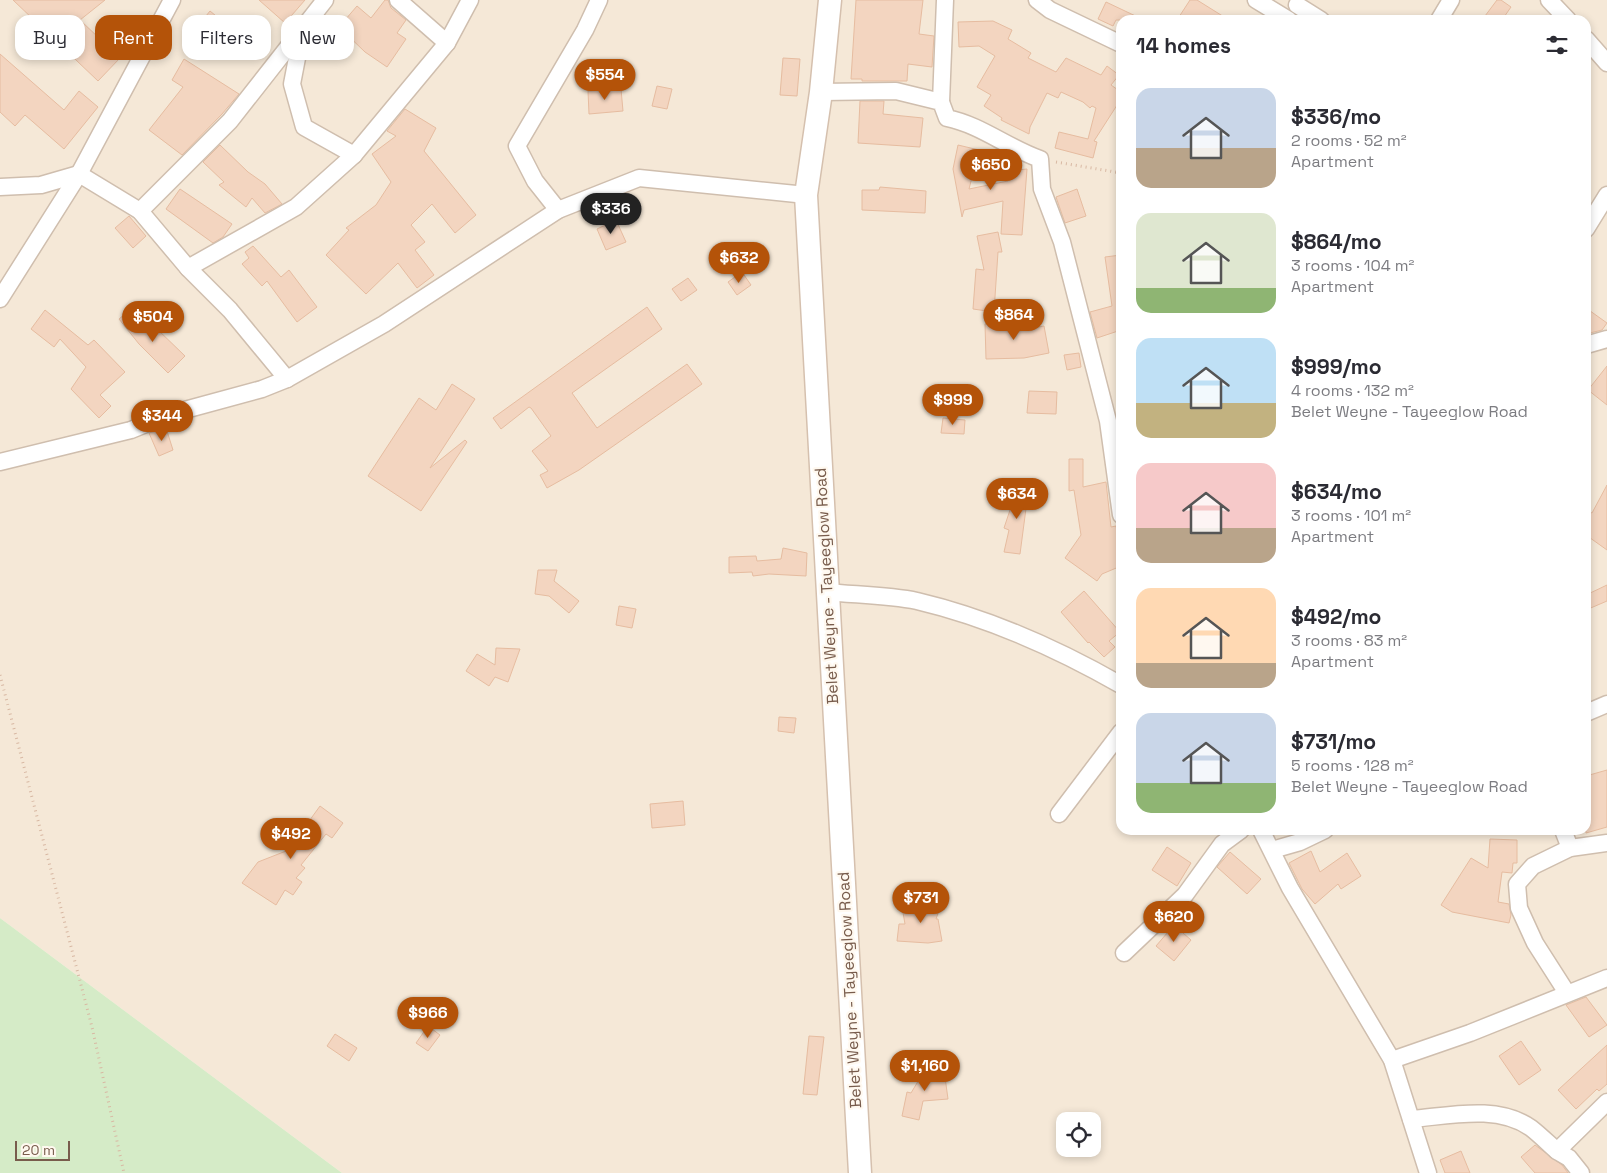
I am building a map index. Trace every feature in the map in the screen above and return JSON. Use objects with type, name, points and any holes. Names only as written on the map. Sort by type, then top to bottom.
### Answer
[{"type":"main road","name":"Belet Weyne - Tayeeglow Road","points":[[830,0],[821,92],[806,195],[826,592],[860,1173]]},
{"type":"street","points":[[0,299],[79,174],[172,0]]},
{"type":"street","points":[[314,15],[326,0]]},
{"type":"street","points":[[398,0],[447,43]]},
{"type":"street","points":[[188,268],[296,207],[354,155],[447,43],[470,0]]},
{"type":"street","points":[[558,210],[535,181],[517,146],[585,30],[599,0]]},
{"type":"street","points":[[823,0],[830,0]]},
{"type":"street","points":[[946,0],[942,102],[947,118],[966,122],[1026,154],[1040,159],[1042,189],[1062,242],[1108,421],[1116,479]]},
{"type":"street","points":[[1037,0],[1050,10],[1116,42]]},
{"type":"street","points":[[1256,0],[1306,15]]},
{"type":"street","points":[[1442,15],[1452,0]]},
{"type":"street","points":[[1548,0],[1563,15]]},
{"type":"street","points":[[1591,44],[1607,62]]},
{"type":"street","points":[[140,211],[230,121],[281,57]]},
{"type":"street","points":[[297,60],[292,84],[304,127],[354,155]]},
{"type":"street","points":[[821,92],[896,91],[942,102]]},
{"type":"street","points":[[0,187],[41,185],[79,174],[140,211],[188,268],[230,310],[287,378]]},
{"type":"street","points":[[0,462],[131,430],[170,414],[262,388],[287,378],[384,324],[558,210],[639,178],[806,195]]},
{"type":"street","points":[[1591,221],[1607,195]]},
{"type":"street","points":[[1591,344],[1607,340]]},
{"type":"street","points":[[826,592],[915,601],[990,622],[1094,670],[1116,682]]},
{"type":"street","points":[[1591,711],[1607,704]]},
{"type":"street","points":[[1059,814],[1116,739]]},
{"type":"street","points":[[1124,953],[1185,895],[1222,844],[1234,835]]},
{"type":"street","points":[[1264,835],[1290,888],[1392,1060],[1428,1173]]},
{"type":"street","points":[[1272,850],[1300,842],[1315,835]]},
{"type":"street","points":[[1565,835],[1570,848]]},
{"type":"street","points":[[1567,993],[1535,943],[1519,908],[1518,884],[1533,866],[1570,848],[1607,843]]},
{"type":"street","points":[[1392,1060],[1470,1033],[1607,978]]},
{"type":"street","points":[[1557,1151],[1607,1102]]},
{"type":"street","points":[[1411,1119],[1480,1113],[1508,1118],[1530,1127],[1557,1151],[1569,1158],[1581,1173]]},
{"type":"path","points":[[1040,159],[1116,172]]},
{"type":"path","points":[[0,675],[92,1027],[124,1173]]},
{"type":"shaded area","points":[[0,0],[1607,0],[1607,1173],[342,1173],[0,918]]},
{"type":"green space","points":[[0,918],[342,1173],[0,1173]]},
{"type":"building","points":[[13,0],[105,0],[85,16],[29,15]]},
{"type":"building","points":[[259,0],[305,0],[292,15],[281,15],[281,19]]},
{"type":"building","points":[[385,0],[388,0],[391,8],[406,20],[397,33],[406,39],[387,67],[365,52],[354,41],[354,15],[349,15],[357,6],[371,18]]},
{"type":"building","points":[[856,0],[923,0],[919,34],[934,36],[932,67],[908,64],[907,81],[862,81],[862,79],[851,79]]},
{"type":"building","points":[[1190,0],[1197,0],[1221,15],[1180,15]]},
{"type":"building","points":[[1497,0],[1501,0],[1511,7],[1505,15],[1486,15]]},
{"type":"building","points":[[1106,2],[1133,15],[1116,15],[1113,26],[1098,19]]},
{"type":"building","points":[[210,11],[215,15],[207,15]]},
{"type":"building","points":[[993,21],[1012,30],[1008,39],[1031,53],[1028,58],[1056,72],[1066,58],[1101,75],[1107,66],[1116,73],[1116,79],[1111,85],[1116,88],[1116,107],[1094,141],[1097,142],[1093,158],[1055,148],[1059,132],[1088,139],[1096,108],[1092,106],[1090,108],[1083,102],[1061,92],[1058,98],[1047,93],[1030,127],[1029,134],[1001,120],[1002,118],[984,106],[991,95],[977,87],[995,56],[979,46],[959,47],[958,22]]},
{"type":"building","points":[[85,25],[95,34],[95,60],[118,60],[98,81],[76,60],[85,60]]},
{"type":"building","points":[[0,54],[64,110],[79,91],[98,107],[64,149],[25,115],[15,126],[0,112]]},
{"type":"building","points":[[783,58],[800,59],[797,96],[780,95]]},
{"type":"building","points":[[183,60],[186,60],[239,94],[182,155],[149,130],[183,87],[172,80]]},
{"type":"building","points":[[657,86],[672,89],[667,109],[652,106]]},
{"type":"building","points":[[621,89],[623,111],[589,114],[588,91]]},
{"type":"building","points":[[860,101],[884,101],[883,114],[923,118],[920,147],[858,143]]},
{"type":"building","points":[[405,109],[436,128],[424,151],[476,215],[455,233],[432,204],[411,225],[425,242],[415,250],[434,275],[417,288],[398,263],[366,294],[326,255],[349,230],[346,228],[376,205],[391,182],[372,154],[396,136],[387,131]]},
{"type":"building","points":[[220,145],[248,172],[265,184],[282,204],[265,213],[252,198],[246,207],[219,185],[224,182],[203,162]]},
{"type":"building","points":[[958,145],[979,150],[969,189],[1008,181],[1007,171],[1027,169],[1022,235],[1001,234],[1003,201],[964,210],[962,217],[953,169]]},
{"type":"building","points":[[880,187],[926,191],[925,213],[862,210],[862,190],[879,190]]},
{"type":"building","points":[[180,189],[232,224],[223,237],[213,243],[166,209]]},
{"type":"building","points":[[1077,189],[1086,216],[1065,223],[1056,197]]},
{"type":"building","points":[[129,216],[146,236],[133,248],[115,228]]},
{"type":"building","points":[[616,220],[626,242],[606,250],[597,229]]},
{"type":"building","points":[[998,232],[1002,252],[998,252],[994,312],[973,309],[976,269],[984,270],[977,236]]},
{"type":"building","points":[[253,246],[281,277],[289,270],[317,307],[297,322],[267,281],[262,286],[242,264],[249,258],[245,252]]},
{"type":"building","points":[[1116,256],[1116,332],[1097,338],[1090,312],[1112,306],[1105,257]]},
{"type":"building","points":[[742,272],[751,285],[737,295],[728,282]]},
{"type":"building","points":[[688,278],[697,290],[681,301],[672,289]]},
{"type":"building","points":[[647,307],[662,329],[572,393],[597,428],[687,364],[702,384],[579,470],[547,488],[540,475],[548,471],[532,451],[551,436],[531,408],[529,407],[501,429],[493,418]]},
{"type":"building","points":[[45,310],[88,345],[94,340],[125,372],[100,395],[111,406],[99,418],[71,389],[86,367],[60,339],[54,347],[31,329]]},
{"type":"building","points":[[130,310],[149,334],[155,327],[185,356],[168,373],[139,344],[119,319]]},
{"type":"building","points":[[1591,312],[1607,323],[1602,330],[1591,333]]},
{"type":"building","points":[[1013,317],[1017,331],[1044,326],[1049,353],[1024,358],[986,359],[985,324]]},
{"type":"building","points":[[1079,353],[1081,367],[1067,370],[1064,355]]},
{"type":"building","points":[[1607,366],[1607,405],[1591,392],[1591,386]]},
{"type":"building","points":[[452,384],[475,399],[430,468],[465,440],[467,442],[421,511],[368,476],[419,398],[436,410]]},
{"type":"building","points":[[1029,391],[1057,392],[1056,414],[1027,413]]},
{"type":"building","points":[[943,418],[965,420],[964,434],[941,433]]},
{"type":"building","points":[[166,428],[173,450],[159,456],[149,433]]},
{"type":"building","points":[[1069,459],[1083,459],[1083,487],[1106,482],[1111,527],[1116,526],[1116,568],[1102,574],[1097,581],[1065,558],[1081,535],[1074,490],[1069,491]]},
{"type":"building","points":[[1019,483],[1032,488],[1027,501],[1020,554],[1004,552],[1009,530],[1004,528]]},
{"type":"building","points":[[1607,485],[1607,550],[1591,539],[1592,513]]},
{"type":"building","points":[[783,548],[807,553],[806,576],[769,574],[753,576],[752,572],[729,573],[729,557],[756,556],[757,561],[781,559]]},
{"type":"building","points":[[538,570],[557,570],[554,581],[579,601],[569,613],[549,596],[535,594]]},
{"type":"building","points":[[1607,585],[1607,601],[1591,608],[1591,593]]},
{"type":"building","points":[[1084,591],[1116,627],[1116,635],[1109,641],[1115,647],[1104,657],[1088,643],[1061,612]]},
{"type":"building","points":[[619,606],[636,609],[632,628],[616,625]]},
{"type":"building","points":[[496,648],[520,649],[508,682],[495,677],[489,686],[466,671],[477,654],[495,665]]},
{"type":"building","points":[[779,717],[796,718],[794,733],[778,731]]},
{"type":"building","points":[[1607,770],[1607,827],[1591,832],[1591,775]]},
{"type":"building","points":[[683,801],[685,825],[652,828],[650,804]]},
{"type":"building","points":[[320,806],[343,823],[332,838],[326,834],[301,865],[305,868],[296,878],[302,882],[293,895],[285,890],[276,905],[242,883],[258,862],[309,842],[299,835]]},
{"type":"building","points":[[1490,839],[1517,840],[1517,863],[1513,863],[1512,873],[1502,872],[1498,902],[1509,904],[1511,915],[1509,923],[1452,912],[1441,905],[1471,858],[1488,868]]},
{"type":"building","points":[[1167,847],[1191,863],[1177,886],[1152,870]]},
{"type":"building","points":[[1311,851],[1320,872],[1347,853],[1361,876],[1341,889],[1338,884],[1315,904],[1302,889],[1289,863]]},
{"type":"building","points":[[1230,852],[1261,879],[1247,894],[1217,867]]},
{"type":"building","points":[[942,902],[936,919],[938,919],[942,941],[928,943],[897,941],[899,924],[905,924],[902,907]]},
{"type":"building","points":[[1174,925],[1191,940],[1174,961],[1156,946]]},
{"type":"building","points":[[1586,997],[1607,1025],[1589,1037],[1566,1005]]},
{"type":"building","points":[[428,1026],[440,1035],[428,1051],[416,1043]]},
{"type":"building","points":[[335,1034],[357,1048],[349,1061],[327,1046]]},
{"type":"building","points":[[809,1036],[824,1037],[817,1095],[803,1094]]},
{"type":"building","points":[[1521,1041],[1541,1070],[1519,1085],[1499,1056]]},
{"type":"building","points":[[1607,1045],[1607,1084],[1599,1091],[1597,1089],[1576,1109],[1558,1090]]},
{"type":"building","points":[[929,1063],[931,1064],[929,1072],[944,1070],[948,1099],[923,1101],[919,1120],[902,1116],[907,1092],[911,1093]]},
{"type":"building","points":[[1535,1145],[1562,1165],[1568,1173],[1535,1173],[1521,1157]]},
{"type":"building","points":[[1461,1151],[1470,1173],[1445,1173],[1440,1160]]}]
